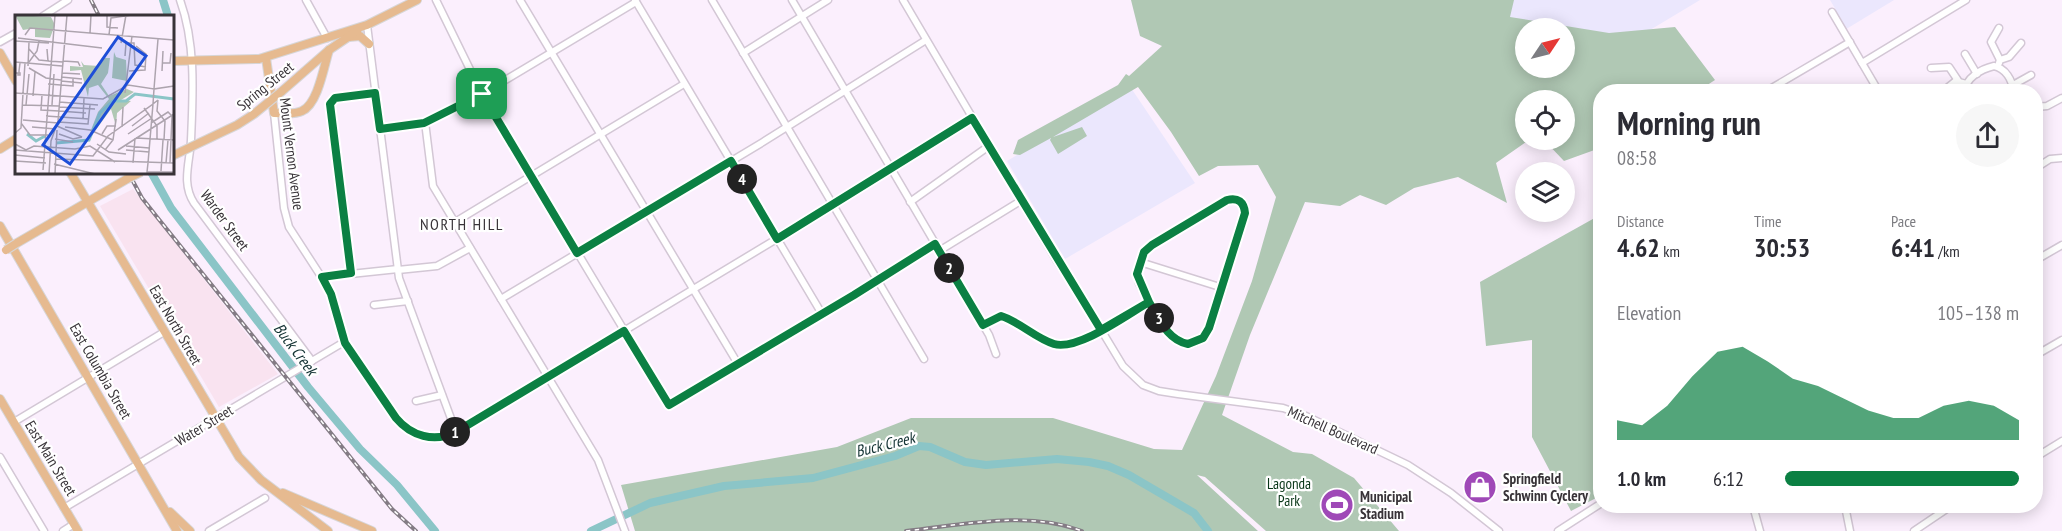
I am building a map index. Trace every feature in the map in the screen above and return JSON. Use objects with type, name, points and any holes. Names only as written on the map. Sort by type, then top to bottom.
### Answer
[{"type":"main road","points":[[176,61],[240,61],[266,58],[367,25],[417,0]]},
{"type":"main road","name":"Spring Street","points":[[174,155],[254,114],[329,50],[367,25]]},
{"type":"main road","points":[[348,37],[360,36],[369,44]]},
{"type":"main road","points":[[273,113],[296,113],[309,106],[314,98],[329,50]]},
{"type":"main road","points":[[0,53],[15,79]]},
{"type":"main road","name":"Mount Vernon Avenue","points":[[266,58],[273,113]]},
{"type":"main road","points":[[0,149],[15,140]]},
{"type":"main road","name":"East North Street","points":[[71,174],[239,457],[267,485]]},
{"type":"main road","points":[[3,252],[137,174]]},
{"type":"main road","name":"East Columbia Street","points":[[0,226],[177,531]]},
{"type":"main road","name":"East Main Street","points":[[0,400],[76,528]]},
{"type":"main road","points":[[267,485],[328,531]]},
{"type":"main road","points":[[267,485],[372,531]]},
{"type":"main road","points":[[161,502],[190,531]]},
{"type":"street","name":"Warder Street","points":[[180,0],[189,35],[191,61],[191,141],[187,179],[190,196],[310,363]]},
{"type":"street","points":[[306,0],[327,38]]},
{"type":"street","points":[[435,0],[482,94],[669,405],[935,244]]},
{"type":"street","points":[[520,0],[738,364]]},
{"type":"street","points":[[712,0],[924,360]]},
{"type":"street","points":[[792,0],[983,325],[996,354]]},
{"type":"street","points":[[743,53],[828,0]]},
{"type":"street","name":"Mitchell Boulevard","points":[[903,0],[1123,366],[1143,385],[1159,391],[1266,405],[1299,413],[1408,465],[1451,493],[1499,531]]},
{"type":"street","points":[[1862,63],[1966,0]]},
{"type":"street","points":[[45,15],[66,1]]},
{"type":"street","points":[[380,129],[425,122],[482,94],[635,1],[822,314]]},
{"type":"street","points":[[1832,12],[1874,84]]},
{"type":"street","points":[[367,25],[398,269],[456,432],[833,205],[972,118]]},
{"type":"street","points":[[1999,28],[1991,42],[1999,63],[2011,84]]},
{"type":"street","points":[[0,42],[15,34]]},
{"type":"street","points":[[501,299],[787,127],[926,40]]},
{"type":"street","points":[[1779,84],[1850,42]]},
{"type":"street","points":[[1967,84],[1969,79],[2009,57],[2021,43]]},
{"type":"street","points":[[1965,54],[1977,74]]},
{"type":"street","points":[[1931,68],[1948,68],[1962,84]]},
{"type":"street","points":[[2019,84],[2031,75]]},
{"type":"street","points":[[1952,84],[1957,80]]},
{"type":"street","points":[[454,222],[684,84]]},
{"type":"street","points":[[351,273],[330,104],[335,98],[375,93]]},
{"type":"street","points":[[2043,106],[2062,98]]},
{"type":"street","name":"Mount Vernon Avenue","points":[[273,113],[286,219],[292,233],[331,294],[344,342],[400,424],[419,435],[442,437],[456,432]]},
{"type":"street","points":[[425,122],[433,186],[598,460],[625,531]]},
{"type":"street","points":[[910,202],[990,146]]},
{"type":"street","points":[[2043,164],[2050,159],[2062,158]]},
{"type":"street","points":[[1236,199],[1244,205],[1245,213],[1209,328],[1203,338],[1194,343],[1185,344],[1170,335],[1149,302],[1138,279],[1140,261],[1148,248],[1227,200],[1236,199]]},
{"type":"street","points":[[939,251],[1022,200]]},
{"type":"street","points":[[2043,256],[2062,245]]},
{"type":"street","points":[[322,277],[437,266],[470,248]]},
{"type":"street","points":[[1140,261],[1222,288]]},
{"type":"street","points":[[374,305],[408,301]]},
{"type":"street","points":[[983,325],[1001,316],[1050,342],[1066,346],[1079,342],[1149,302]]},
{"type":"street","points":[[14,422],[164,332]]},
{"type":"street","points":[[2043,352],[2062,340]]},
{"type":"street","name":"Water Street","points":[[64,508],[344,342]]},
{"type":"street","points":[[416,401],[442,395]]},
{"type":"street","points":[[2043,453],[2062,441]]},
{"type":"street","points":[[0,457],[44,531]]},
{"type":"street","points":[[209,531],[265,498]]},
{"type":"street","points":[[1558,531],[1593,508]]},
{"type":"street","points":[[1756,513],[1760,531]]},
{"type":"street","points":[[1846,513],[1850,531]]},
{"type":"street","points":[[1914,531],[1941,513]]},
{"type":"street","points":[[63,531],[76,528]]},
{"type":"shaded area","points":[[1492,0],[1700,0],[1575,75],[1575,18],[1515,18],[1515,40]]},
{"type":"shaded area","points":[[1830,0],[1894,0],[1843,31],[1832,12],[1836,10]]},
{"type":"shaded area","points":[[1556,78],[1570,78],[1550,90],[1547,90]]},
{"type":"shaded area","points":[[1131,88],[1195,183],[1065,259],[1007,161]]},
{"type":"shaded area","points":[[133,189],[278,374],[219,407],[100,206]]},
{"type":"green space","name":"Lagonda Park","points":[[1131,0],[1514,0],[1510,17],[1516,18],[1515,78],[1575,78],[1575,28],[1609,33],[1675,27],[1715,80],[1709,84],[1593,84],[1593,151],[1564,161],[1554,150],[1575,150],[1575,90],[1515,90],[1515,150],[1496,163],[1507,203],[1458,177],[1414,188],[1386,205],[1360,195],[1340,206],[1305,202],[1250,335],[1222,415],[1293,452],[1312,454],[1354,478],[1399,531],[1266,531],[1205,477],[1197,475],[1258,531],[635,531],[621,485],[837,447],[911,418],[1053,418],[1154,449],[1182,450],[1216,376],[1252,281],[1276,197],[1258,165],[1218,166],[1199,176],[1138,87],[1053,137],[1082,127],[1087,136],[1058,154],[1051,138],[1020,155],[1013,154],[1018,140],[1118,85],[1126,74],[1129,76],[1162,46],[1140,36]]},
{"type":"green space","points":[[1593,219],[1593,500],[1571,511],[1532,437],[1532,340],[1486,346],[1480,282]]},
{"type":"waterway","name":"Buck Creek","points":[[163,0],[168,15]]},
{"type":"waterway","name":"Buck Creek","points":[[152,174],[171,208],[308,387],[360,449],[397,485],[435,531]]},
{"type":"waterway","name":"Buck Creek","points":[[591,531],[650,503],[724,486],[813,478],[895,456],[919,446],[930,447],[965,462],[986,465],[1057,459],[1108,466],[1129,475],[1194,513],[1208,531]]},
{"type":"railway","points":[[91,0],[98,15]]},
{"type":"railway","points":[[129,174],[142,198],[157,217],[392,509],[416,531]]},
{"type":"railway","points":[[906,531],[1017,520],[1039,521],[1082,531]]},
{"type":"place","name":"Springfield Schwinn Cyclery","points":[[1480,487]]},
{"type":"place","name":"Municipal Stadium","points":[[1337,505]]},
{"type":"district","name":"NORTH HILL","points":[[462,224]]},
{"type":"route","points":[[482,94],[424,123],[380,129],[375,93],[335,98],[330,104],[351,273],[322,277],[331,294],[345,343],[400,424],[426,437],[442,437],[456,432],[624,331],[669,405],[935,244],[983,325],[1001,316],[1055,344],[1066,346],[1074,344],[1090,337],[1149,302],[1137,274],[1144,252],[1148,248],[1227,200],[1233,198],[1240,201],[1244,205],[1245,213],[1206,335],[1188,344],[1170,335],[1149,302],[1101,330],[972,118],[777,239],[731,161],[577,253],[482,94]]}]
